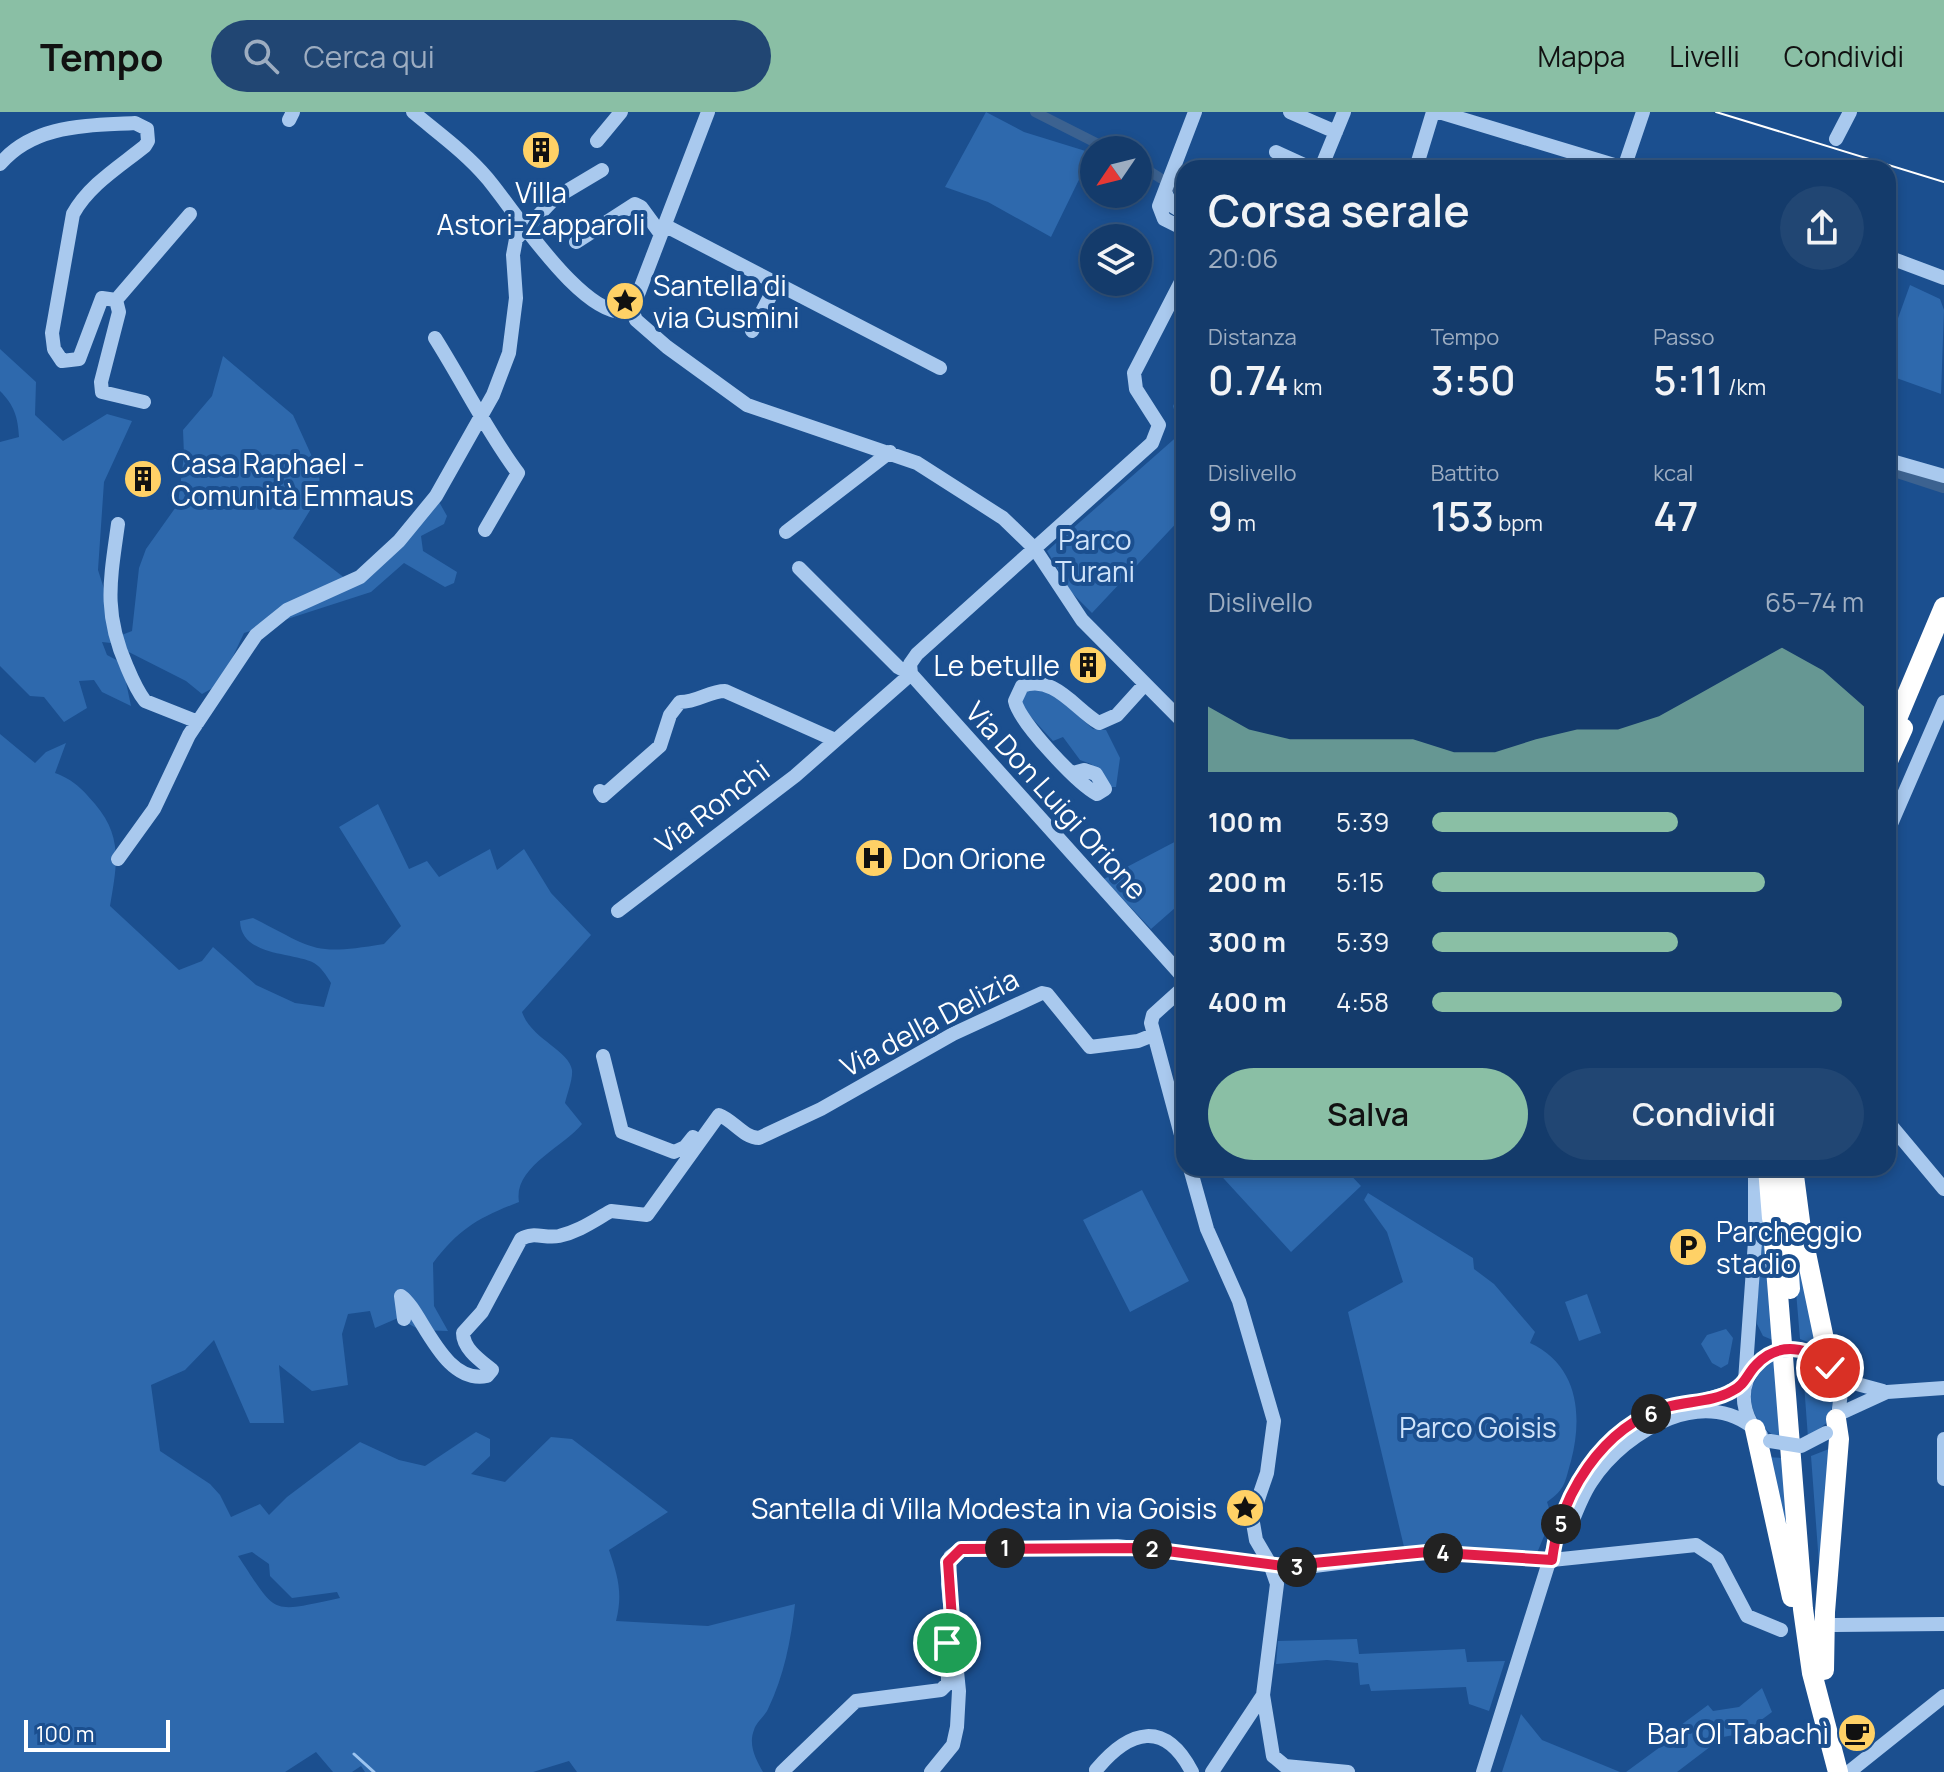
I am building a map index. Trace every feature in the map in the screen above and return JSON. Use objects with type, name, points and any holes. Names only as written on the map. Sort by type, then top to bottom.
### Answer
[{"type":"highway","points":[[1896,722],[1944,607]]},
{"type":"highway","points":[[1896,743],[1944,633]]},
{"type":"highway","points":[[1896,695],[1901,684],[1924,658]]},
{"type":"highway","points":[[1769,1176],[1803,1609],[1818,1672]]},
{"type":"highway","points":[[1783,1176],[1818,1672]]},
{"type":"highway","points":[[1794,1176],[1801,1229],[1829,1346],[1828,1366]]},
{"type":"highway","points":[[1818,1672],[1839,1439],[1834,1422]]},
{"type":"highway","points":[[1759,1432],[1758,1455],[1830,1707],[1843,1769]]},
{"type":"street","points":[[413,112],[431,118],[486,177],[524,227],[592,302],[620,313],[632,310]]},
{"type":"street","points":[[597,141],[621,112]]},
{"type":"street","points":[[692,112],[706,117],[632,310],[636,320],[667,347],[747,405],[917,463],[977,499],[1035,549],[1073,609],[1176,715]]},
{"type":"street","points":[[1179,160],[1195,112]]},
{"type":"street","points":[[1290,112],[1336,132]]},
{"type":"street","points":[[1324,160],[1344,112]]},
{"type":"street","points":[[1419,160],[1436,112],[1597,160]]},
{"type":"street","points":[[1627,160],[1643,112]]},
{"type":"street","points":[[1836,139],[1850,112]]},
{"type":"street","points":[[0,164],[25,140],[47,132],[135,123],[147,129],[145,146],[81,199],[73,214],[52,333],[54,349],[62,361],[79,359],[102,298],[116,300]]},
{"type":"street","points":[[1276,152],[1294,160]]},
{"type":"street","points":[[1176,168],[1168,191],[1160,202],[1162,216],[1176,224]]},
{"type":"street","points":[[118,859],[154,809],[198,722],[256,635],[287,610],[360,577],[399,541],[451,475],[509,353],[516,298],[514,245],[524,227],[555,198],[602,170]]},
{"type":"street","points":[[1168,191],[1171,205],[1176,208]]},
{"type":"street","points":[[576,242],[635,204],[662,229],[777,283],[940,368]]},
{"type":"street","points":[[116,300],[190,214]]},
{"type":"street","points":[[1896,260],[1944,278]]},
{"type":"street","points":[[1919,269],[1944,291]]},
{"type":"street","points":[[752,331],[777,283]]},
{"type":"street","points":[[911,674],[910,664],[917,654],[1152,443],[1158,433],[1156,416],[1136,389],[1134,373],[1176,292]]},
{"type":"street","points":[[116,300],[119,312],[101,382],[102,392],[144,402]]},
{"type":"street","points":[[435,338],[481,415],[485,428],[518,473],[485,530]]},
{"type":"street","points":[[786,532],[890,452]]},
{"type":"street","points":[[1896,462],[1944,476]]},
{"type":"street","points":[[118,524],[110,611],[117,643],[145,701],[198,722]]},
{"type":"street","name":"Via Don Luigi Orione","points":[[799,568],[898,667],[911,674],[1176,969]]},
{"type":"street","points":[[883,649],[895,657],[917,654]]},
{"type":"street","name":"Via Ronchi","points":[[618,911],[795,776],[911,674]]},
{"type":"street","points":[[1073,773],[1017,709],[1015,701],[1022,686],[1041,682],[1099,723],[1117,715],[1145,684]]},
{"type":"street","points":[[600,791],[603,796],[660,746],[670,715],[680,702],[694,702],[715,691],[725,691],[835,740]]},
{"type":"street","points":[[1896,813],[1944,702]]},
{"type":"street","name":"Via della Delizia","points":[[719,1115],[729,1119],[749,1136],[759,1138],[821,1109],[953,1034],[1042,993],[1047,994],[1090,1047],[1138,1041],[1153,1035]]},
{"type":"street","points":[[1176,994],[1153,1015],[1153,1035],[1176,1117]]},
{"type":"street","points":[[603,1056],[619,1129],[632,1138],[677,1151],[708,1117],[719,1115]]},
{"type":"street","points":[[404,1319],[401,1296],[430,1341],[457,1367],[479,1377],[491,1374],[491,1369],[463,1341],[463,1333],[482,1312],[521,1239],[528,1234],[556,1236],[576,1230],[591,1225],[611,1211],[647,1215],[719,1115]]},
{"type":"street","points":[[1896,1132],[1944,1189]]},
{"type":"street","points":[[1192,1176],[1207,1229],[1239,1301],[1274,1421],[1267,1473],[1252,1517],[1256,1540],[1277,1584],[1263,1695],[1273,1756],[1280,1764],[1348,1772]]},
{"type":"street","points":[[1755,1176],[1755,1241],[1744,1406],[1759,1432]]},
{"type":"street","points":[[1749,1316],[1759,1343],[1778,1351]]},
{"type":"street","points":[[1483,1772],[1574,1488],[1595,1458],[1617,1436],[1664,1408],[1715,1397],[1745,1382],[1758,1363],[1778,1351],[1800,1349],[1857,1386],[1887,1392],[1944,1388]]},
{"type":"street","points":[[1828,1366],[1841,1392],[1834,1422]]},
{"type":"street","points":[[1552,1560],[1563,1548],[1591,1482],[1614,1453],[1638,1433],[1683,1414],[1719,1410],[1759,1432],[1801,1446],[1834,1422],[1887,1392]]},
{"type":"street","points":[[1944,1439],[1944,1479]]},
{"type":"street","points":[[931,1772],[955,1739],[959,1691],[948,1562],[961,1549],[1117,1546],[1306,1567],[1427,1552],[1552,1560],[1696,1545],[1717,1559],[1747,1616],[1781,1630]]},
{"type":"street","points":[[1834,1625],[1944,1624]]},
{"type":"street","points":[[782,1772],[856,1701],[936,1692],[945,1687],[949,1677],[947,1643],[953,1633]]},
{"type":"street","points":[[1212,1772],[1249,1711],[1263,1695]]},
{"type":"street","points":[[1843,1769],[1944,1696]]},
{"type":"street","points":[[1096,1770],[1128,1741],[1155,1737],[1176,1745],[1192,1772]]},
{"type":"green space","points":[[986,112],[1024,132],[1080,149],[1080,178],[1051,237],[988,202],[945,187]]},
{"type":"green space","points":[[1910,285],[1940,299],[1944,310],[1941,394],[1896,378],[1896,324]]},
{"type":"green space","points":[[0,349],[36,382],[35,415],[63,441],[107,414],[132,421],[104,482],[98,570],[119,636],[132,631],[139,568],[146,549],[178,504],[184,455],[183,430],[212,396],[223,356],[293,415],[319,472],[320,494],[293,538],[346,579],[373,573],[438,500],[447,516],[444,524],[421,536],[423,551],[457,572],[454,583],[445,587],[404,563],[371,592],[244,633],[220,684],[202,694],[186,681],[111,643],[102,642],[107,655],[122,663],[131,706],[102,692],[94,680],[79,681],[87,708],[64,722],[44,697],[30,696],[0,666],[0,442],[19,437],[14,412],[0,391]]},
{"type":"green space","name":"Parco Turani","points":[[1176,437],[1176,524],[1092,613],[1072,593],[1047,551]]},
{"type":"green space","points":[[1027,689],[1050,691],[1093,729],[1106,730],[1120,758],[1116,787],[1111,787],[1091,764],[1080,760],[1063,737],[1053,741],[1020,705]]},
{"type":"green space","points":[[0,734],[35,763],[46,752],[66,743],[55,773],[82,789],[104,816],[114,840],[116,864],[110,906],[179,970],[202,961],[213,947],[256,985],[295,1003],[324,1007],[331,983],[326,974],[314,963],[258,947],[243,933],[240,921],[253,918],[302,943],[327,949],[384,944],[401,926],[339,827],[378,804],[409,869],[427,861],[439,877],[490,849],[497,870],[524,849],[551,893],[591,935],[522,1012],[533,1030],[569,1063],[572,1074],[565,1103],[582,1124],[532,1168],[519,1190],[519,1202],[471,1225],[433,1263],[434,1306],[448,1331],[420,1330],[398,1318],[375,1328],[370,1311],[348,1314],[342,1334],[348,1385],[312,1391],[279,1365],[284,1423],[250,1423],[214,1340],[185,1370],[151,1385],[160,1451],[210,1484],[220,1495],[231,1517],[260,1504],[269,1515],[287,1497],[360,1442],[399,1460],[425,1466],[476,1432],[490,1439],[490,1456],[471,1474],[505,1482],[551,1437],[572,1439],[668,1512],[609,1550],[618,1585],[616,1621],[708,1626],[795,1604],[783,1671],[768,1709],[752,1736],[754,1752],[763,1772],[577,1772],[569,1761],[533,1772],[365,1772],[361,1766],[352,1772],[333,1772],[316,1752],[285,1772],[0,1772]],"holes":[[[252,1552],[269,1564],[270,1576],[292,1598],[337,1592],[340,1598],[300,1606],[277,1605],[261,1590],[238,1556]]]},
{"type":"green space","points":[[1176,841],[1176,907],[1151,929],[1104,879]]},
{"type":"green space","points":[[1221,1176],[1352,1176],[1361,1186],[1291,1252]]},
{"type":"green space","points":[[1142,1190],[1189,1281],[1130,1312],[1083,1220]]},
{"type":"green space","name":"Parco Goisis","points":[[1368,1193],[1473,1258],[1474,1269],[1494,1284],[1535,1332],[1530,1343],[1546,1352],[1567,1378],[1576,1409],[1575,1444],[1564,1484],[1547,1502],[1552,1517],[1537,1553],[1405,1551],[1348,1312],[1403,1282],[1387,1232],[1364,1200]]},
{"type":"green space","points":[[1761,1206],[1775,1341],[1763,1336],[1757,1324]]},
{"type":"green space","points":[[1789,1208],[1823,1348],[1800,1339]]},
{"type":"green space","points":[[1587,1294],[1601,1333],[1579,1341],[1565,1302]]},
{"type":"green space","points":[[1726,1329],[1733,1338],[1728,1364],[1721,1368],[1712,1363],[1701,1344],[1707,1335]]},
{"type":"green space","points":[[1802,1356],[1819,1365],[1835,1392],[1829,1421],[1808,1438]]},
{"type":"green space","points":[[1776,1359],[1782,1440],[1761,1423],[1751,1401],[1756,1379]]},
{"type":"green space","points":[[1834,1447],[1821,1591],[1811,1456]]},
{"type":"green space","points":[[1764,1457],[1784,1458],[1795,1586]]},
{"type":"green space","points":[[1357,1639],[1359,1654],[1465,1649],[1467,1662],[1505,1661],[1489,1711],[1469,1704],[1466,1687],[1371,1691],[1369,1684],[1360,1685],[1358,1663],[1327,1660],[1276,1664],[1278,1641]]},
{"type":"green space","points":[[1762,1688],[1772,1712],[1737,1738],[1734,1735],[1723,1737],[1677,1772],[1626,1772],[1682,1731],[1681,1725],[1708,1705],[1713,1711],[1739,1707]]},
{"type":"green space","points":[[1521,1714],[1542,1740],[1620,1772],[1502,1772]]},
{"type":"waterway","points":[[1035,112],[1082,136]]},
{"type":"waterway","points":[[1152,173],[1176,188]]},
{"type":"waterway","points":[[1896,473],[1943,488]]},
{"type":"waterway","points":[[354,1754],[374,1772]]},
{"type":"tram line","points":[[1716,112],[1872,160]]},
{"type":"tram line","points":[[1896,167],[1944,182]]},
{"type":"place","name":"Villa Astori-Zapparoli","points":[[541,150]]},
{"type":"place","name":"Santella di via Gusmini","points":[[625,301]]},
{"type":"place","name":"Casa Raphael - Comunità Emmaus","points":[[143,479]]},
{"type":"place","name":"Le betulle","points":[[1088,665]]},
{"type":"place","name":"Don Orione","points":[[874,858]]},
{"type":"place","name":"Parcheggio stadio","points":[[1688,1247]]},
{"type":"place","name":"Santella di Villa Modesta in via Goisis","points":[[1245,1508]]},
{"type":"place","name":"Bar Ol Tabachì","points":[[1857,1733]]},
{"type":"route","points":[[947,1643],[953,1633],[948,1562],[961,1549],[1144,1548],[1306,1567],[1427,1552],[1552,1560],[1570,1497],[1579,1479],[1595,1458],[1631,1425],[1664,1408],[1729,1393],[1745,1383],[1761,1359],[1778,1351],[1791,1348],[1806,1351],[1820,1357],[1830,1368]]}]
